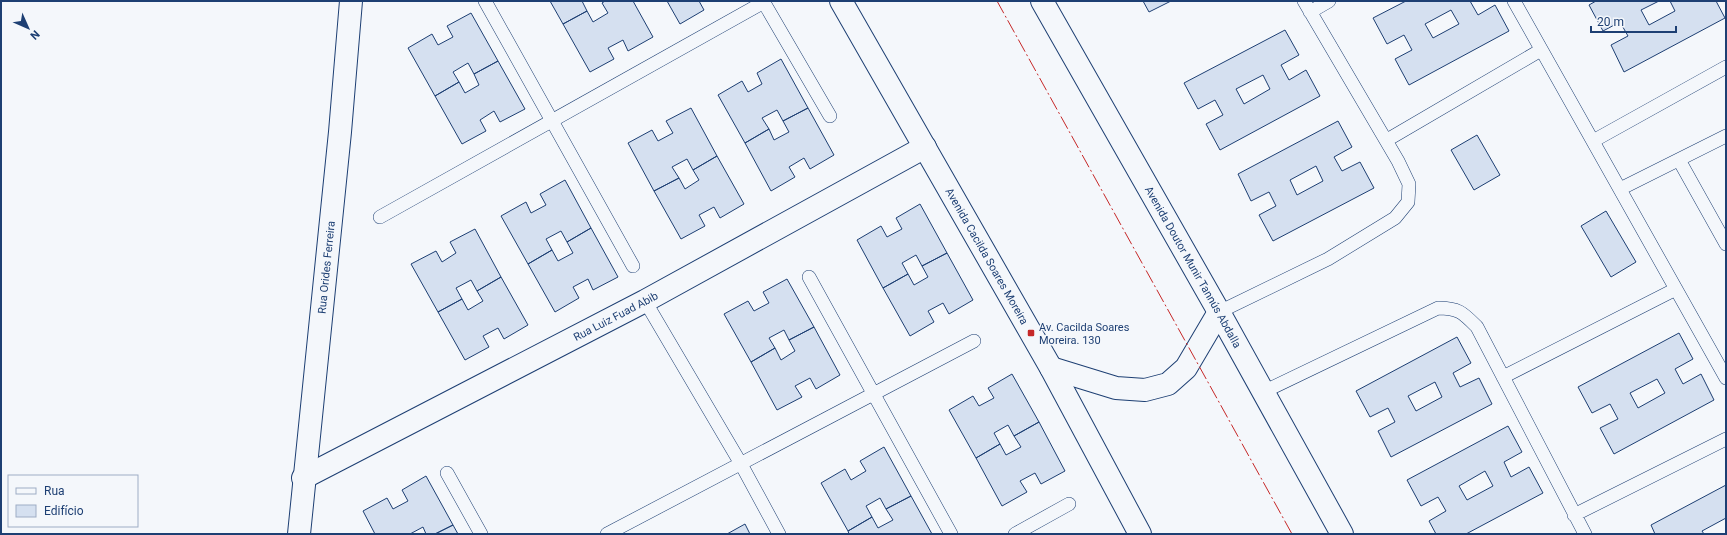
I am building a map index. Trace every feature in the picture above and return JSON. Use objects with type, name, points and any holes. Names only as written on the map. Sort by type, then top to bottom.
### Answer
[{"type":"street","name":"Rua Orides Ferreira","points":[[299,534],[340,132],[351,1]]},
{"type":"street","name":"Avenida Cacilda Soares Moreira","points":[[841,1],[1051,368],[1140,534]]},
{"type":"street","name":"Avenida Doutor Munir Tannús Abdalla","points":[[1042,1],[1219,312],[1342,534]]},
{"type":"street","name":"Rua Luiz Fuad Abib","points":[[304,478],[645,301],[925,147]]},
{"type":"street","points":[[1051,368],[1116,388],[1144,390],[1168,384],[1186,368],[1219,312]]},
{"type":"lane","points":[[485,1],[633,266]]},
{"type":"lane","points":[[380,217],[763,1],[830,116]]},
{"type":"lane","points":[[1219,312],[1328,259],[1396,218],[1408,202],[1408,184],[1387,140],[1304,1]]},
{"type":"lane","points":[[1310,12],[1329,1]]},
{"type":"lane","points":[[1514,1],[1726,378]]},
{"type":"lane","points":[[1387,140],[1542,50]]},
{"type":"lane","points":[[1593,141],[1726,67]]},
{"type":"lane","points":[[1620,190],[1726,136]]},
{"type":"lane","points":[[1679,160],[1726,244]]},
{"type":"lane","points":[[809,276],[951,534]]},
{"type":"lane","points":[[1503,377],[1676,289]]},
{"type":"lane","points":[[645,301],[741,464],[779,534]]},
{"type":"lane","points":[[1263,392],[1438,308],[1453,308],[1466,316],[1477,327],[1585,534]]},
{"type":"lane","points":[[607,534],[974,341]]},
{"type":"lane","points":[[1574,515],[1726,439]]},
{"type":"lane","points":[[447,473],[481,534]]},
{"type":"lane","points":[[1015,534],[1070,504]]},
{"type":"building","points":[[550,1],[582,1],[587,11],[563,24]]},
{"type":"building","points":[[605,1],[633,1],[653,37],[628,51],[623,40],[608,48],[614,59],[590,72],[563,24],[587,11],[593,22],[608,13],[602,3]]},
{"type":"building","points":[[667,1],[699,1],[704,10],[680,24]]},
{"type":"building","points":[[1143,1],[1171,1],[1149,12]]},
{"type":"building","points":[[1406,1],[1470,1],[1478,15],[1495,5],[1509,31],[1409,85],[1395,59],[1412,50],[1404,35],[1387,44],[1373,18]],"holes":[[[1451,10],[1459,24],[1433,38],[1425,24]]]},
{"type":"building","points":[[1596,1],[1659,1],[1641,10],[1649,25],[1675,11],[1670,1],[1716,1],[1725,18],[1624,72],[1611,45],[1628,36],[1620,22],[1603,31],[1589,5]]},
{"type":"building","points":[[471,13],[498,61],[474,74],[468,63],[453,72],[459,82],[435,96],[408,48],[432,34],[438,45],[453,37],[447,26]]},
{"type":"building","points":[[1285,30],[1299,55],[1281,65],[1289,80],[1306,70],[1320,96],[1220,150],[1206,124],[1223,115],[1215,100],[1198,109],[1184,83]],"holes":[[[1263,75],[1270,89],[1244,104],[1236,89]]]},
{"type":"building","points":[[781,59],[808,108],[783,121],[777,110],[762,118],[769,129],[745,143],[718,95],[742,81],[748,92],[762,84],[757,73]]},
{"type":"building","points":[[498,61],[525,109],[500,122],[494,111],[480,120],[486,131],[462,144],[435,96],[459,82],[465,93],[479,85],[474,74]]},
{"type":"building","points":[[691,108],[717,156],[693,170],[687,159],[672,167],[679,178],[654,191],[628,143],[652,130],[658,141],[673,133],[666,121]]},
{"type":"building","points":[[808,108],[834,155],[810,169],[804,158],[789,167],[795,177],[771,191],[745,143],[769,129],[774,140],[789,132],[783,121]]},
{"type":"building","points":[[1338,121],[1352,147],[1334,157],[1342,171],[1360,162],[1374,188],[1273,241],[1259,215],[1276,206],[1269,192],[1251,201],[1238,174]],"holes":[[[1316,166],[1323,181],[1297,195],[1290,180]]]},
{"type":"building","points":[[1477,135],[1500,175],[1474,190],[1451,150]]},
{"type":"building","points":[[717,156],[744,204],[720,218],[714,207],[699,215],[705,226],[681,239],[654,191],[679,178],[685,189],[699,180],[693,170]]},
{"type":"building","points":[[565,180],[591,228],[567,242],[561,231],[546,239],[552,250],[528,264],[501,216],[526,202],[531,213],[546,205],[540,194]]},
{"type":"building","points":[[920,204],[947,253],[922,266],[916,255],[902,263],[908,274],[883,288],[857,240],[881,226],[887,237],[902,229],[896,218]]},
{"type":"building","points":[[1606,211],[1636,262],[1611,277],[1581,226]]},
{"type":"building","points":[[591,228],[618,277],[593,290],[588,279],[573,287],[579,298],[555,312],[528,264],[552,250],[558,261],[573,253],[567,242]]},
{"type":"building","points":[[475,229],[501,277],[477,291],[471,280],[456,288],[462,299],[438,312],[411,264],[436,251],[442,262],[456,253],[450,242]]},
{"type":"building","points":[[947,253],[973,300],[949,314],[943,303],[928,311],[934,322],[910,336],[883,288],[908,274],[914,285],[928,277],[922,266]]},
{"type":"building","points":[[501,277],[528,325],[504,339],[498,328],[483,336],[489,347],[465,360],[438,312],[462,299],[468,310],[483,301],[477,291]]},
{"type":"building","points":[[787,279],[814,327],[789,340],[784,330],[769,338],[775,348],[751,362],[724,314],[748,301],[754,311],[769,303],[763,292]]},
{"type":"building","points":[[814,327],[840,375],[816,389],[810,378],[795,386],[802,397],[777,410],[751,362],[775,348],[781,360],[795,351],[789,340]]},
{"type":"building","points":[[1679,333],[1693,359],[1675,369],[1683,384],[1701,374],[1714,400],[1614,454],[1600,428],[1618,419],[1610,404],[1592,413],[1578,387]],"holes":[[[1657,379],[1665,393],[1638,408],[1630,393]]]},
{"type":"building","points":[[1457,337],[1471,363],[1453,373],[1460,387],[1479,378],[1492,404],[1391,457],[1378,431],[1395,422],[1388,408],[1370,417],[1356,391]],"holes":[[[1435,382],[1442,397],[1416,411],[1408,396]]]},
{"type":"building","points":[[1012,374],[1039,422],[1014,436],[1008,425],[994,433],[1000,444],[976,458],[949,410],[973,396],[979,406],[994,398],[988,388]]},
{"type":"building","points":[[1039,422],[1065,471],[1041,484],[1035,473],[1020,481],[1027,492],[1002,506],[976,458],[1000,444],[1006,455],[1021,447],[1014,436]]},
{"type":"building","points":[[1508,426],[1522,452],[1504,462],[1511,477],[1529,467],[1543,493],[1466,534],[1436,534],[1429,521],[1446,511],[1438,497],[1421,506],[1407,480]],"holes":[[[1485,471],[1493,486],[1467,500],[1459,486]]]},
{"type":"building","points":[[884,447],[911,496],[886,509],[880,498],[866,506],[872,517],[848,531],[821,483],[845,469],[851,480],[866,471],[860,461]]},
{"type":"building","points":[[426,476],[453,525],[435,534],[426,534],[423,527],[410,534],[375,534],[363,511],[387,498],[393,509],[408,501],[402,490]]},
{"type":"building","points":[[1726,485],[1726,518],[1702,531],[1704,534],[1655,534],[1651,525]]},
{"type":"building","points":[[911,496],[932,534],[849,534],[848,531],[872,517],[878,528],[893,520],[886,509]]},
{"type":"building","points":[[745,524],[750,534],[727,534]]},
{"type":"building","points":[[453,525],[458,534],[435,534]]},
{"type":"power","points":[[997,1],[1292,534]]},
{"type":"place","name":"Av. Cacilda Soares Moreira. 130","points":[[1031,333]]}]
